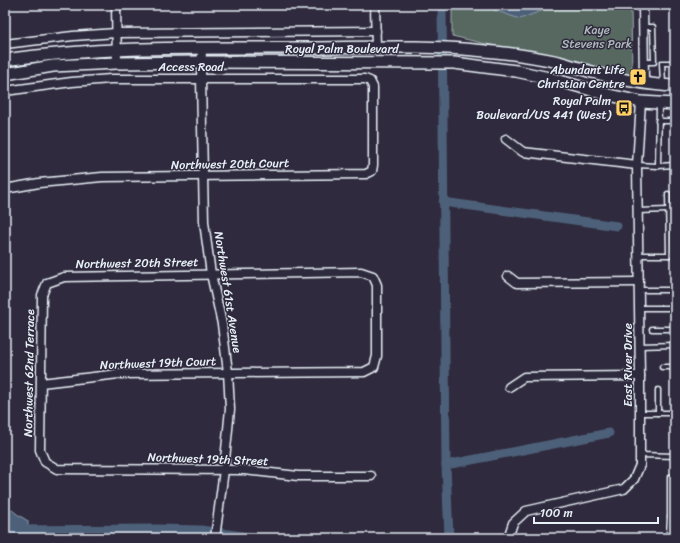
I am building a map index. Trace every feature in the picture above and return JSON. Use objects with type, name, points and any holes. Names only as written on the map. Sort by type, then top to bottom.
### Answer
[{"type":"main road","name":"Royal Palm Boulevard","points":[[5,60],[74,52],[117,50],[202,48],[454,48],[501,52],[560,62],[610,76],[675,86]]},
{"type":"main road","name":"Royal Palm Boulevard","points":[[5,74],[53,66],[117,63],[454,63],[516,71],[641,102],[675,104]]},
{"type":"street","points":[[116,5],[117,63]]},
{"type":"street","points":[[375,5],[376,48]]},
{"type":"street","points":[[643,5],[644,82]]},
{"type":"street","points":[[5,44],[73,36],[116,33],[376,31]]},
{"type":"street","name":"Northwest 61st Avenue","points":[[202,48],[201,79],[204,222],[210,274],[222,324],[228,372],[230,409],[215,538]]},
{"type":"street","name":"Access Road","points":[[5,91],[72,82],[103,80],[365,79],[370,81],[373,87]]},
{"type":"street","name":"Northwest 20th Court","points":[[5,190],[39,183],[102,177],[366,174],[372,171],[373,165],[373,87]]},
{"type":"street","name":"East River Drive","points":[[508,538],[513,523],[526,511],[624,489],[634,479],[640,465],[637,165],[641,102]]},
{"type":"street","points":[[506,139],[523,152],[637,165]]},
{"type":"street","name":"Northwest 20th Street","points":[[47,283],[64,277],[361,272],[373,276]]},
{"type":"street","name":"Northwest 19th Court","points":[[41,383],[119,374],[364,372],[374,367],[377,356],[377,285],[373,276]]},
{"type":"street","points":[[508,276],[517,283],[639,282]]},
{"type":"street","name":"Northwest 62nd Terrace","points":[[45,462],[40,450],[42,295],[47,283]]},
{"type":"street","points":[[509,387],[524,377],[640,376]]},
{"type":"street","name":"Northwest 19th Street","points":[[45,462],[57,469],[244,470],[298,476],[371,476]]},
{"type":"lane","points":[[643,5],[664,5]]},
{"type":"lane","points":[[663,85],[662,64],[675,63]]},
{"type":"lane","points":[[658,166],[659,104]]},
{"type":"lane","points":[[658,121],[675,121]]},
{"type":"lane","points":[[637,165],[675,165]]},
{"type":"lane","points":[[668,194],[668,255]]},
{"type":"lane","points":[[638,211],[668,210]]},
{"type":"lane","points":[[638,255],[675,254]]},
{"type":"lane","points":[[639,290],[675,290]]},
{"type":"lane","points":[[639,308],[675,308]]},
{"type":"lane","points":[[652,328],[675,329]]},
{"type":"lane","points":[[640,346],[675,345]]},
{"type":"lane","points":[[662,367],[675,367]]},
{"type":"lane","points":[[658,390],[658,413]]},
{"type":"lane","points":[[640,413],[675,413]]},
{"type":"lane","points":[[640,455],[675,456]]},
{"type":"lane","points":[[675,477],[670,477],[672,498],[669,534],[675,534]]},
{"type":"lane","points":[[670,517],[675,516]]},
{"type":"green space","name":"Kaye Stevens Park","points":[[452,5],[496,5],[494,10],[541,11],[545,5],[631,5],[632,78],[452,36]]},
{"type":"water","points":[[496,5],[545,5],[541,11],[520,19],[494,10]]},
{"type":"water","points":[[5,504],[28,521],[28,530],[23,538],[5,538]]},
{"type":"waterway","points":[[442,5],[446,465],[449,538]]},
{"type":"waterway","points":[[443,202],[617,226]]},
{"type":"waterway","points":[[446,465],[609,433]]},
{"type":"waterway","points":[[5,530],[201,530],[256,538]]},
{"type":"place","name":"Abundant Life Christian Centre","points":[[638,77]]},
{"type":"place","name":"Royal Palm Boulevard/US 441 (West)","points":[[624,108]]}]
